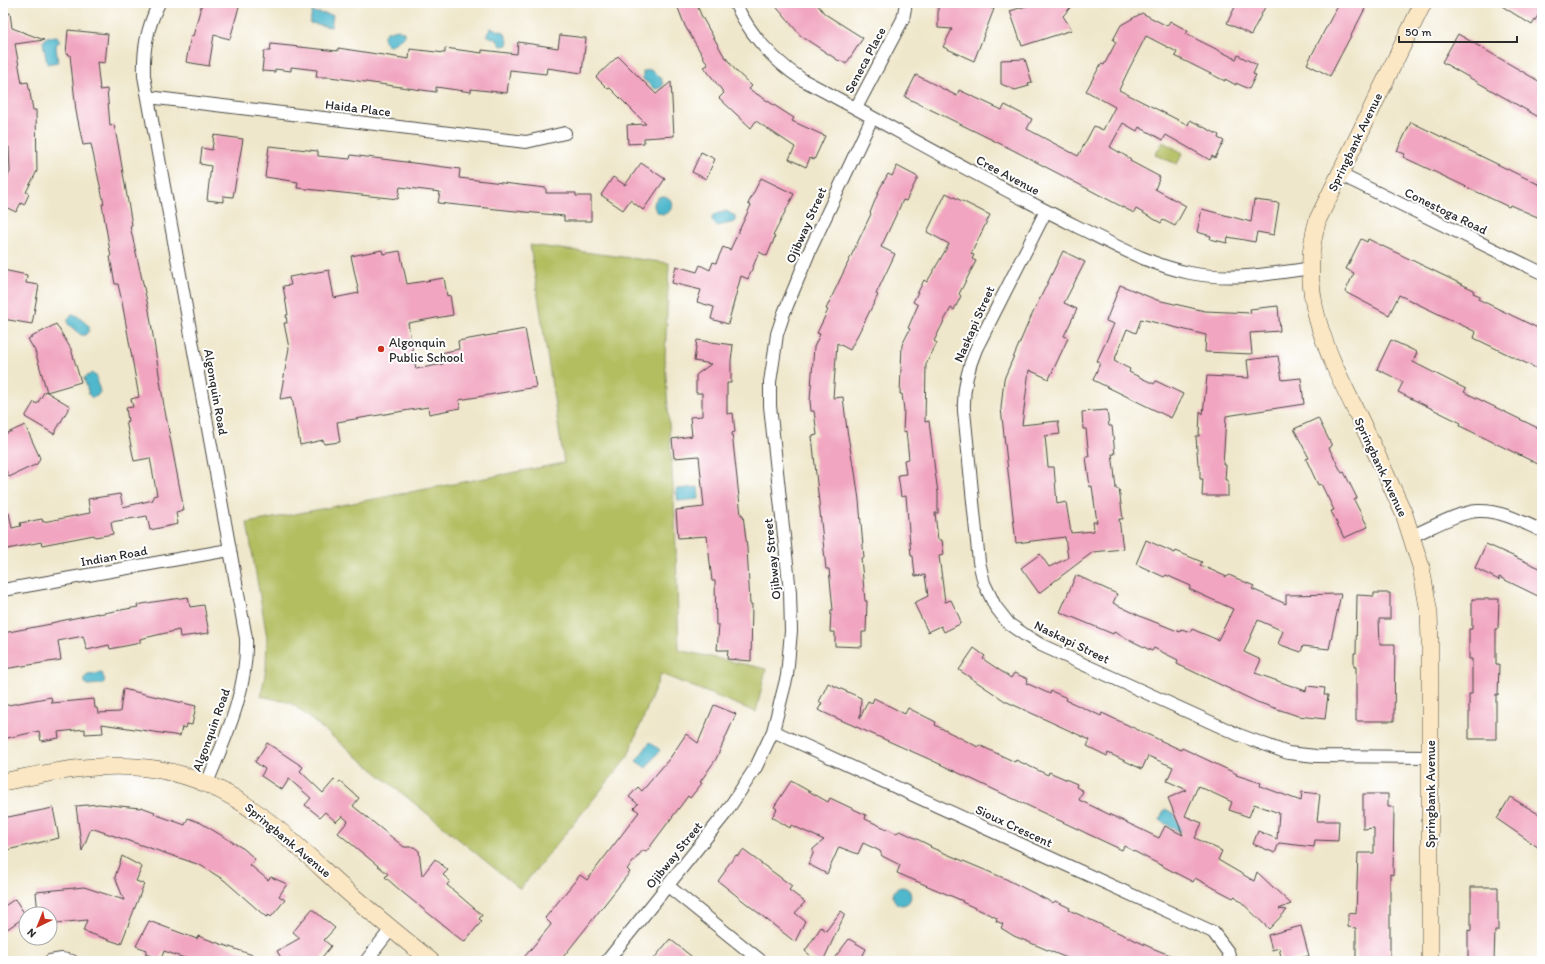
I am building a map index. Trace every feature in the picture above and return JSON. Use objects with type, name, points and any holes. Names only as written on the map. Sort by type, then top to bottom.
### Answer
[{"type":"main road","name":"Springbank Avenue","points":[[1423,3],[1339,174],[1316,228],[1311,268],[1314,306],[1327,350],[1386,474],[1412,536],[1421,567],[1429,613],[1430,961]]},
{"type":"main road","name":"Springbank Avenue","points":[[3,782],[62,771],[127,766],[167,772],[207,782],[237,798],[259,814],[391,929],[431,961]]},
{"type":"street","name":"Algonquin Road","points":[[159,3],[149,26],[144,46],[144,76],[246,638],[246,663],[239,699],[207,782]]},
{"type":"street","name":"Cree Avenue","points":[[735,3],[759,40],[782,64],[803,80],[1046,211],[1148,261],[1192,274],[1245,276],[1311,268]]},
{"type":"street","name":"Seneca Place","points":[[856,108],[903,19],[906,3]]},
{"type":"street","name":"Haida Place","points":[[148,97],[526,142],[565,133]]},
{"type":"street","name":"Ojibway Street","points":[[607,961],[668,886],[744,788],[763,754],[773,730],[787,676],[791,630],[790,592],[770,406],[770,382],[775,346],[784,313],[805,263],[872,118]]},
{"type":"street","name":"Conestoga Road","points":[[1339,174],[1542,273]]},
{"type":"street","name":"Naskapi Street","points":[[1046,211],[976,349],[965,388],[964,411],[979,562],[984,583],[995,606],[1009,624],[1040,645],[1238,736],[1266,746],[1288,753],[1316,756],[1430,757]]},
{"type":"street","points":[[1412,536],[1461,515],[1478,511],[1506,516],[1542,531]]},
{"type":"street","name":"Indian Road","points":[[3,590],[229,550]]},
{"type":"street","name":"Sioux Crescent","points":[[773,730],[1213,932],[1228,952],[1231,961]]},
{"type":"street","points":[[668,886],[761,961]]},
{"type":"street","points":[[366,961],[391,929]]},
{"type":"street","points":[[50,961],[62,959],[72,961]]},
{"type":"green space","points":[[1163,142],[1183,153],[1177,164],[1155,155]]},
{"type":"green space","points":[[530,245],[669,263],[665,360],[675,518],[679,650],[766,669],[756,712],[661,674],[627,758],[520,889],[291,703],[261,696],[266,669],[267,637],[247,523],[564,463]]},
{"type":"water","points":[[312,12],[333,15],[331,27],[310,23]]},
{"type":"water","points":[[491,28],[504,32],[508,41],[507,45],[501,46],[496,39],[488,36],[487,34]]},
{"type":"water","points":[[397,29],[404,32],[404,37],[390,46],[387,45],[384,41],[384,35],[387,32]]},
{"type":"water","points":[[57,36],[60,42],[57,43],[56,47],[58,62],[47,64],[43,42],[47,37]]},
{"type":"water","points":[[651,70],[661,78],[663,85],[661,88],[655,89],[643,79],[643,72]]},
{"type":"water","points":[[663,196],[669,199],[672,205],[669,211],[663,214],[657,211],[654,205],[657,199]]},
{"type":"water","points":[[726,211],[735,216],[735,222],[718,226],[713,222],[713,215]]},
{"type":"water","points":[[72,315],[76,315],[89,326],[89,331],[85,335],[81,335],[68,324],[68,319]]},
{"type":"water","points":[[92,373],[96,376],[100,392],[97,396],[92,398],[89,395],[84,378]]},
{"type":"water","points":[[698,487],[699,499],[678,501],[676,489]]},
{"type":"water","points":[[102,673],[105,681],[102,684],[88,685],[84,682],[84,678],[88,675]]},
{"type":"water","points":[[650,742],[660,750],[646,768],[636,761]]},
{"type":"water","points":[[1165,809],[1186,819],[1180,832],[1159,820]]},
{"type":"water","points":[[902,887],[908,890],[911,896],[908,902],[902,905],[896,902],[893,896],[896,890]]},
{"type":"building","points":[[202,3],[240,3],[230,39],[214,35],[209,66],[186,62],[191,36],[193,36]]},
{"type":"building","points":[[676,3],[696,3],[702,17],[723,54],[736,71],[752,86],[749,89],[794,118],[792,121],[825,136],[814,160],[810,158],[806,167],[789,159],[795,147],[756,121],[751,128],[719,98],[724,93],[704,67],[708,65],[685,26]]},
{"type":"building","points":[[773,3],[816,3],[825,14],[863,38],[846,64],[801,36]]},
{"type":"building","points":[[938,3],[972,3],[994,9],[974,61],[943,47],[952,29],[938,28]]},
{"type":"building","points":[[1036,3],[1074,3],[1063,16],[1072,30],[1022,46],[1010,11]]},
{"type":"building","points":[[1237,3],[1267,3],[1251,35],[1227,23]]},
{"type":"building","points":[[1339,3],[1368,3],[1330,76],[1307,64]]},
{"type":"building","points":[[1497,3],[1542,3],[1542,9],[1532,25]]},
{"type":"building","points":[[10,13],[12,28],[44,40],[15,44],[22,83],[28,82],[33,110],[36,110],[37,171],[26,192],[29,194],[24,205],[21,203],[16,212],[3,206],[3,185],[10,172],[9,147],[3,147],[3,14]]},
{"type":"building","points":[[1142,13],[1167,26],[1170,21],[1188,31],[1186,34],[1236,59],[1238,55],[1257,65],[1253,74],[1256,75],[1249,89],[1236,83],[1236,85],[1225,79],[1225,81],[1175,56],[1177,52],[1146,36],[1128,71],[1119,90],[1188,125],[1190,120],[1219,135],[1218,138],[1224,141],[1215,158],[1212,156],[1210,160],[1166,135],[1163,140],[1139,127],[1137,131],[1123,123],[1110,147],[1131,159],[1130,161],[1160,177],[1155,189],[1186,206],[1175,226],[1163,220],[1161,223],[1136,209],[1134,213],[1015,151],[905,97],[916,75],[957,96],[959,90],[1002,110],[1005,105],[1032,119],[1027,129],[1078,156],[1094,126],[1103,130],[1115,107],[1086,91],[1101,64],[1104,65],[1116,42],[1113,40],[1121,25]]},
{"type":"building","points":[[68,30],[108,34],[105,63],[97,62],[100,90],[107,89],[110,126],[114,125],[118,144],[132,225],[130,226],[149,310],[164,406],[184,510],[176,512],[178,524],[150,530],[147,516],[111,522],[113,534],[95,537],[94,535],[42,545],[41,542],[3,550],[3,514],[9,513],[12,528],[21,526],[20,523],[42,519],[43,522],[90,513],[88,499],[120,494],[123,507],[153,500],[153,496],[157,495],[150,458],[134,461],[126,421],[128,421],[126,408],[133,407],[131,399],[139,397],[122,302],[118,284],[115,284],[102,204],[104,204],[91,144],[83,145],[76,111],[70,55],[66,54]]},
{"type":"building","points":[[1458,34],[1542,83],[1542,119],[1442,62]]},
{"type":"building","points":[[560,35],[586,38],[582,73],[547,68],[546,74],[510,70],[507,93],[471,89],[471,92],[436,87],[436,92],[330,77],[316,77],[317,70],[291,67],[291,71],[275,69],[275,72],[262,71],[264,51],[270,51],[271,44],[338,51],[338,48],[409,59],[410,49],[445,53],[445,48],[482,53],[482,50],[517,54],[518,42],[558,48]]},
{"type":"building","points":[[618,56],[656,94],[671,82],[674,136],[644,138],[644,143],[628,144],[627,125],[646,124],[610,88],[608,89],[596,77]]},
{"type":"building","points":[[1025,59],[1032,82],[1028,83],[1029,86],[1015,90],[1001,84],[1001,60]]},
{"type":"building","points":[[1411,122],[1542,186],[1542,219],[1510,205],[1509,207],[1403,157],[1405,154],[1397,151]]},
{"type":"building","points":[[214,135],[243,139],[233,197],[223,196],[223,202],[207,200],[211,166],[200,164],[202,148],[212,150]]},
{"type":"building","points":[[269,146],[318,151],[318,156],[350,159],[351,155],[460,169],[459,178],[546,188],[546,193],[576,193],[576,196],[591,196],[591,221],[564,221],[564,216],[438,203],[440,192],[400,187],[398,199],[297,188],[298,182],[265,177]]},
{"type":"building","points":[[701,152],[715,159],[706,179],[692,172]]},
{"type":"building","points":[[641,163],[665,179],[643,210],[630,200],[623,210],[601,195],[613,177],[625,185]]},
{"type":"building","points":[[897,166],[918,177],[906,201],[903,200],[881,247],[895,254],[876,294],[878,295],[850,350],[837,343],[833,398],[843,397],[859,500],[864,558],[861,558],[865,601],[867,601],[866,632],[862,632],[862,647],[835,646],[835,632],[830,632],[831,610],[833,610],[829,569],[826,569],[812,436],[817,435],[814,411],[811,411],[810,401],[814,347],[820,334],[817,333],[828,310],[826,309],[871,214],[870,213],[880,188],[888,174],[892,176]]},
{"type":"building","points":[[761,178],[794,194],[773,236],[775,237],[767,256],[759,252],[748,279],[741,276],[728,324],[711,319],[714,307],[697,302],[701,290],[672,283],[676,266],[697,272],[700,265],[710,270],[713,262],[716,263],[723,247],[730,250],[751,205],[748,204]]},
{"type":"building","points":[[946,193],[990,215],[971,254],[974,255],[972,259],[976,261],[959,294],[961,296],[954,310],[951,308],[945,319],[934,341],[937,343],[926,364],[925,422],[929,421],[938,493],[938,513],[935,513],[938,540],[942,540],[944,555],[939,556],[945,602],[951,600],[960,619],[960,624],[944,632],[941,626],[928,632],[914,603],[928,596],[925,575],[915,576],[913,556],[911,556],[906,496],[901,497],[898,475],[906,474],[904,460],[909,459],[906,431],[903,432],[904,410],[902,394],[900,394],[902,345],[910,329],[908,328],[918,305],[913,302],[924,280],[927,282],[949,244],[927,232]]},
{"type":"building","points":[[1254,200],[1279,203],[1274,235],[1257,232],[1255,242],[1228,237],[1227,243],[1210,239],[1211,236],[1197,232],[1202,209],[1251,222]]},
{"type":"building","points":[[1361,239],[1367,242],[1368,239],[1474,290],[1473,293],[1480,296],[1478,299],[1542,330],[1542,371],[1474,338],[1476,332],[1399,295],[1389,315],[1345,292],[1354,273],[1346,269]]},
{"type":"building","points":[[382,250],[383,254],[400,251],[407,284],[444,278],[447,296],[450,295],[453,315],[408,323],[416,369],[443,364],[441,353],[459,349],[458,341],[525,329],[536,387],[459,400],[460,408],[429,414],[428,407],[337,422],[340,442],[324,444],[323,440],[300,445],[292,397],[280,399],[289,348],[284,323],[287,323],[286,315],[288,315],[283,286],[291,285],[289,277],[329,270],[334,298],[359,293],[351,256]]},
{"type":"building","points":[[1063,251],[1085,262],[1064,303],[1077,309],[1064,336],[1068,338],[1049,379],[1029,370],[1022,425],[1058,421],[1060,434],[1045,436],[1048,467],[1054,467],[1057,504],[1066,502],[1071,533],[1094,531],[1093,522],[1097,522],[1092,486],[1090,487],[1086,457],[1089,457],[1086,429],[1083,429],[1082,412],[1107,410],[1109,426],[1112,426],[1115,454],[1112,454],[1116,489],[1119,489],[1123,519],[1119,519],[1123,549],[1093,552],[1039,593],[1021,568],[1040,554],[1049,567],[1068,558],[1065,537],[1016,543],[1001,408],[1004,379],[1029,321]]},
{"type":"building","points":[[3,270],[27,275],[26,283],[39,285],[32,324],[3,319]]},
{"type":"building","points":[[1120,285],[1157,300],[1205,311],[1251,313],[1250,309],[1278,306],[1280,331],[1250,333],[1252,354],[1205,352],[1206,335],[1141,319],[1136,333],[1127,329],[1114,361],[1130,369],[1129,372],[1154,384],[1156,381],[1183,394],[1171,418],[1093,380],[1100,363],[1097,361],[1114,324],[1106,321]]},
{"type":"building","points":[[56,324],[71,349],[81,382],[47,392],[35,351],[28,339]]},
{"type":"building","points":[[697,340],[733,345],[731,383],[727,383],[727,414],[733,413],[735,432],[732,433],[741,515],[743,515],[747,548],[750,604],[752,604],[751,661],[727,659],[728,650],[717,650],[719,625],[716,625],[715,581],[712,581],[707,536],[678,538],[676,510],[704,507],[699,456],[674,458],[672,439],[692,436],[690,417],[702,416],[702,393],[696,393],[696,375],[711,364],[694,361]]},
{"type":"building","points":[[1391,340],[1417,352],[1413,362],[1466,389],[1464,392],[1542,430],[1542,466],[1460,426],[1461,423],[1398,392],[1403,382],[1377,369]]},
{"type":"building","points":[[1278,356],[1282,380],[1301,378],[1304,404],[1226,416],[1223,465],[1226,465],[1225,480],[1228,480],[1228,496],[1202,496],[1203,479],[1200,479],[1200,465],[1198,465],[1196,436],[1199,436],[1200,411],[1203,414],[1207,376],[1249,378],[1247,360]]},
{"type":"building","points":[[45,391],[70,406],[54,434],[25,417],[34,402],[37,404]]},
{"type":"building","points":[[1318,418],[1332,446],[1329,448],[1342,473],[1344,472],[1357,498],[1354,500],[1368,527],[1344,538],[1331,511],[1334,510],[1321,484],[1318,485],[1306,459],[1309,458],[1294,429]]},
{"type":"building","points":[[25,425],[40,458],[37,464],[9,477],[3,464],[3,435]]},
{"type":"building","points":[[1146,540],[1175,553],[1176,551],[1202,562],[1200,565],[1227,577],[1229,575],[1254,586],[1252,589],[1286,604],[1286,595],[1341,594],[1329,649],[1303,646],[1301,652],[1278,644],[1283,631],[1258,620],[1244,652],[1261,660],[1255,673],[1306,691],[1307,686],[1325,688],[1324,695],[1328,695],[1325,719],[1298,716],[1257,702],[1177,664],[1178,660],[1154,648],[1152,651],[1114,632],[1113,634],[1060,612],[1076,575],[1117,594],[1113,603],[1142,617],[1180,632],[1181,629],[1191,632],[1192,629],[1218,640],[1233,609],[1189,589],[1191,586],[1166,575],[1164,577],[1136,564]]},
{"type":"building","points":[[1486,544],[1542,569],[1542,598],[1499,577],[1499,580],[1475,568]]},
{"type":"building","points":[[1374,593],[1390,593],[1390,619],[1379,619],[1380,644],[1395,644],[1394,721],[1356,721],[1356,667],[1354,667],[1354,653],[1356,653],[1357,595],[1374,596]]},
{"type":"building","points":[[188,597],[190,607],[204,605],[209,633],[180,637],[179,630],[140,639],[140,643],[110,649],[109,645],[87,650],[83,636],[58,641],[61,660],[4,669],[3,633],[98,613],[138,607],[137,605]]},
{"type":"building","points":[[1472,599],[1499,599],[1498,629],[1496,629],[1496,664],[1499,664],[1498,695],[1496,694],[1496,739],[1469,739],[1469,694],[1472,694],[1472,659],[1469,659],[1469,629],[1472,629]]},
{"type":"building","points":[[974,648],[985,656],[983,659],[1011,678],[1014,673],[1028,679],[1026,683],[1050,694],[1051,691],[1067,698],[1066,700],[1101,716],[1102,713],[1181,750],[1182,748],[1237,774],[1236,775],[1261,783],[1260,786],[1301,801],[1302,792],[1320,794],[1317,821],[1339,821],[1338,841],[1315,840],[1314,847],[1279,843],[1275,853],[1253,844],[1258,831],[1277,839],[1279,813],[1254,804],[1249,817],[1229,810],[1232,802],[1198,786],[1185,816],[1202,823],[1195,838],[1222,851],[1218,860],[1254,881],[1257,872],[1291,904],[1279,909],[1287,910],[1269,929],[1235,896],[1233,898],[1195,878],[1193,882],[1124,846],[1122,850],[929,759],[818,710],[822,703],[819,702],[828,683],[861,698],[860,718],[868,701],[872,703],[874,698],[905,714],[908,708],[936,722],[935,725],[978,747],[979,745],[1015,762],[1016,760],[1048,775],[1049,772],[1077,784],[1076,787],[1083,791],[1079,800],[1159,838],[1165,826],[1183,835],[1168,798],[1187,790],[1167,781],[1173,767],[1148,756],[1142,769],[1108,753],[1107,756],[1087,746],[1090,740],[1005,701],[959,670]]},
{"type":"building","points":[[123,689],[196,706],[192,725],[187,724],[186,728],[182,727],[180,736],[102,724],[103,733],[85,734],[85,729],[58,732],[59,738],[41,741],[39,731],[3,739],[3,706],[51,697],[52,703],[94,699],[95,708],[97,708],[98,713],[120,712]]},
{"type":"building","points":[[714,705],[736,714],[716,759],[700,782],[702,783],[690,798],[688,796],[646,852],[643,850],[627,869],[630,872],[560,961],[521,961],[550,926],[551,924],[545,918],[580,875],[587,880],[639,812],[634,808],[638,804],[629,797],[638,787],[642,791],[670,758],[686,734],[698,743]]},
{"type":"building","points":[[267,743],[303,767],[300,771],[323,793],[334,780],[338,784],[340,781],[359,798],[353,806],[404,847],[414,847],[419,851],[422,876],[435,859],[448,870],[443,875],[450,881],[447,885],[482,915],[479,919],[482,921],[464,942],[402,892],[385,877],[388,874],[338,833],[348,821],[342,816],[336,822],[325,812],[320,817],[305,805],[311,798],[289,779],[282,790],[261,776],[265,769],[255,762]]},
{"type":"building","points":[[791,781],[828,802],[830,798],[866,815],[865,819],[896,833],[900,831],[907,834],[931,846],[930,847],[1006,879],[1053,903],[1055,901],[1070,908],[1069,910],[1152,948],[1185,961],[1074,961],[1014,936],[1001,928],[1003,924],[996,921],[997,918],[962,902],[963,901],[897,873],[900,865],[882,856],[880,851],[863,843],[858,854],[839,847],[827,874],[808,864],[813,854],[813,849],[824,840],[791,825],[790,828],[772,817],[777,809],[774,807]]},
{"type":"building","points":[[1363,794],[1388,794],[1388,807],[1394,807],[1393,875],[1390,874],[1390,961],[1356,961],[1356,928],[1348,927],[1348,913],[1356,914],[1358,853],[1374,853],[1374,828],[1363,829]]},
{"type":"building","points":[[1510,797],[1542,816],[1542,850],[1497,819]]},
{"type":"building","points":[[99,804],[141,807],[155,812],[154,814],[185,825],[188,818],[201,823],[244,849],[255,859],[250,865],[268,880],[271,877],[287,884],[279,896],[285,900],[271,917],[269,915],[266,917],[224,880],[200,865],[91,828],[82,851],[76,806]]},
{"type":"building","points":[[53,808],[59,838],[3,851],[3,818]]},
{"type":"building","points":[[743,850],[792,886],[789,890],[805,902],[795,913],[805,921],[795,942],[718,881],[736,855],[738,856]]},
{"type":"building","points":[[122,856],[142,867],[136,881],[144,884],[121,944],[83,931],[87,920],[58,923],[58,906],[37,906],[36,892],[84,887],[124,900],[115,877]]},
{"type":"building","points":[[1471,887],[1498,887],[1498,931],[1495,931],[1494,961],[1468,961],[1468,930],[1471,931]]},
{"type":"building","points":[[15,899],[20,906],[18,906],[18,922],[3,932],[3,907]]},
{"type":"building","points":[[312,909],[335,928],[324,940],[331,946],[319,961],[283,961],[277,951],[300,938],[293,932]]},
{"type":"building","points":[[841,911],[845,914],[823,961],[817,961],[805,951],[821,927],[826,931]]},
{"type":"building","points":[[149,921],[197,939],[198,936],[264,959],[263,961],[193,961],[164,951],[161,959],[145,954],[147,950],[136,946]]},
{"type":"building","points":[[1301,926],[1309,956],[1282,961],[1279,948],[1272,950],[1268,935]]},
{"type":"building","points":[[670,939],[697,961],[652,961]]},
{"type":"building","points":[[849,939],[866,949],[860,961],[832,961]]},
{"type":"place","name":"Algonquin Public School","points":[[381,349]]}]
